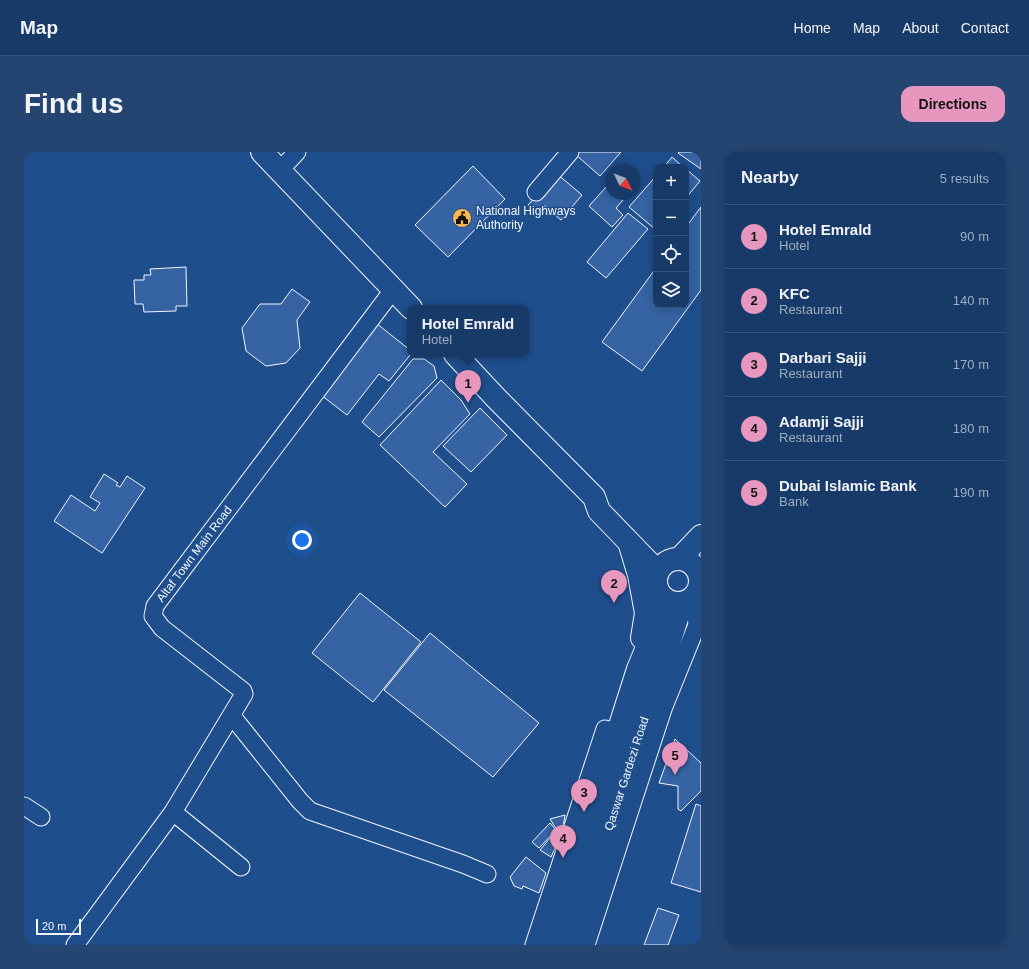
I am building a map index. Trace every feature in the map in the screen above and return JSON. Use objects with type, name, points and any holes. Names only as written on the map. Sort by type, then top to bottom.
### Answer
[{"type":"main road","points":[[262,152],[407,305]]},
{"type":"main road","points":[[458,357],[496,398],[594,497],[599,511],[630,543],[669,564],[687,560],[698,571],[700,578],[688,594],[655,628],[638,669],[550,945]]},
{"type":"main road","points":[[594,497],[607,499],[669,564]]},
{"type":"main road","points":[[688,594],[657,590],[656,578],[669,564],[701,536]]},
{"type":"main road","points":[[630,543],[639,575],[646,612],[638,669]]},
{"type":"main road","name":"Qaswar Gardezi Road","points":[[571,945],[688,594]]},
{"type":"street","points":[[280,170],[297,152]]},
{"type":"street","points":[[536,192],[570,152]]},
{"type":"street","name":"Altaf Town Main Road","points":[[76,945],[173,812],[243,698],[244,694],[243,691],[162,628],[153,616],[156,606],[393,290]]},
{"type":"street","points":[[586,945],[663,709],[697,625],[688,594]]},
{"type":"street","points":[[232,716],[310,811],[463,864],[487,874]]},
{"type":"street","points":[[534,945],[605,729],[618,732]]},
{"type":"street","points":[[24,806],[41,817]]},
{"type":"street","points":[[173,812],[241,866]]},
{"type":"building","points":[[577,152],[621,152],[610,164],[605,164],[605,170],[600,176],[575,154]]},
{"type":"building","points":[[701,152],[701,169],[678,153]]},
{"type":"building","points":[[672,157],[680,164],[666,164]]},
{"type":"building","points":[[473,166],[505,199],[448,257],[415,225]]},
{"type":"building","points":[[689,172],[700,181],[689,194]]},
{"type":"building","points":[[556,173],[582,195],[561,220],[544,205],[537,213],[528,205]]},
{"type":"building","points":[[653,179],[653,227],[629,207],[635,200],[641,200],[641,193]]},
{"type":"building","points":[[605,188],[605,200],[623,200],[616,208],[623,215],[612,227],[589,206]]},
{"type":"building","points":[[701,207],[701,290],[689,306],[689,236],[689,223]]},
{"type":"building","points":[[628,213],[648,229],[606,278],[587,262]]},
{"type":"building","points":[[186,267],[187,306],[176,306],[176,311],[144,312],[143,304],[135,304],[134,280],[144,280],[144,275],[151,275],[150,269]]},
{"type":"building","points":[[653,272],[653,308],[688,308],[642,371],[602,342]]},
{"type":"building","points":[[292,289],[310,302],[297,320],[300,348],[286,363],[266,366],[246,351],[242,328],[260,304],[281,304]]},
{"type":"building","points":[[376,323],[407,348],[407,357],[409,357],[389,381],[379,374],[347,415],[321,395]]},
{"type":"building","points":[[413,359],[424,359],[434,366],[437,378],[379,437],[362,422]]},
{"type":"building","points":[[441,380],[461,400],[470,414],[433,452],[467,484],[445,507],[380,445]]},
{"type":"building","points":[[480,408],[507,435],[471,472],[443,446]]},
{"type":"building","points":[[104,474],[118,483],[116,485],[120,487],[127,476],[145,488],[102,553],[54,521],[71,495],[95,511],[100,503],[90,497]]},
{"type":"building","points":[[360,593],[421,642],[373,702],[312,653]]},
{"type":"building","points":[[430,633],[539,723],[493,777],[384,690]]},
{"type":"building","points":[[675,739],[701,763],[701,791],[681,811],[678,809],[678,786],[659,783]]},
{"type":"building","points":[[696,804],[701,806],[701,892],[671,883]]},
{"type":"building","points":[[565,815],[563,827],[557,830],[550,819]]},
{"type":"building","points":[[550,823],[556,830],[539,848],[532,842]]},
{"type":"building","points":[[550,838],[557,844],[551,857],[540,850]]},
{"type":"building","points":[[526,857],[546,873],[539,893],[523,886],[522,889],[514,886],[510,877]]},
{"type":"building","points":[[658,908],[679,915],[668,945],[644,945]]},
{"type":"place","name":"National Highways Authority","points":[[462,218]]},
{"type":"place","name":"Hotel Emrald","points":[[468,403]]},
{"type":"place","name":"KFC","points":[[614,603]]},
{"type":"place","name":"Dubai Islamic Bank","points":[[675,775]]},
{"type":"place","name":"Darbari Sajji","points":[[584,812]]},
{"type":"place","name":"Adamji Sajji","points":[[563,858]]}]
